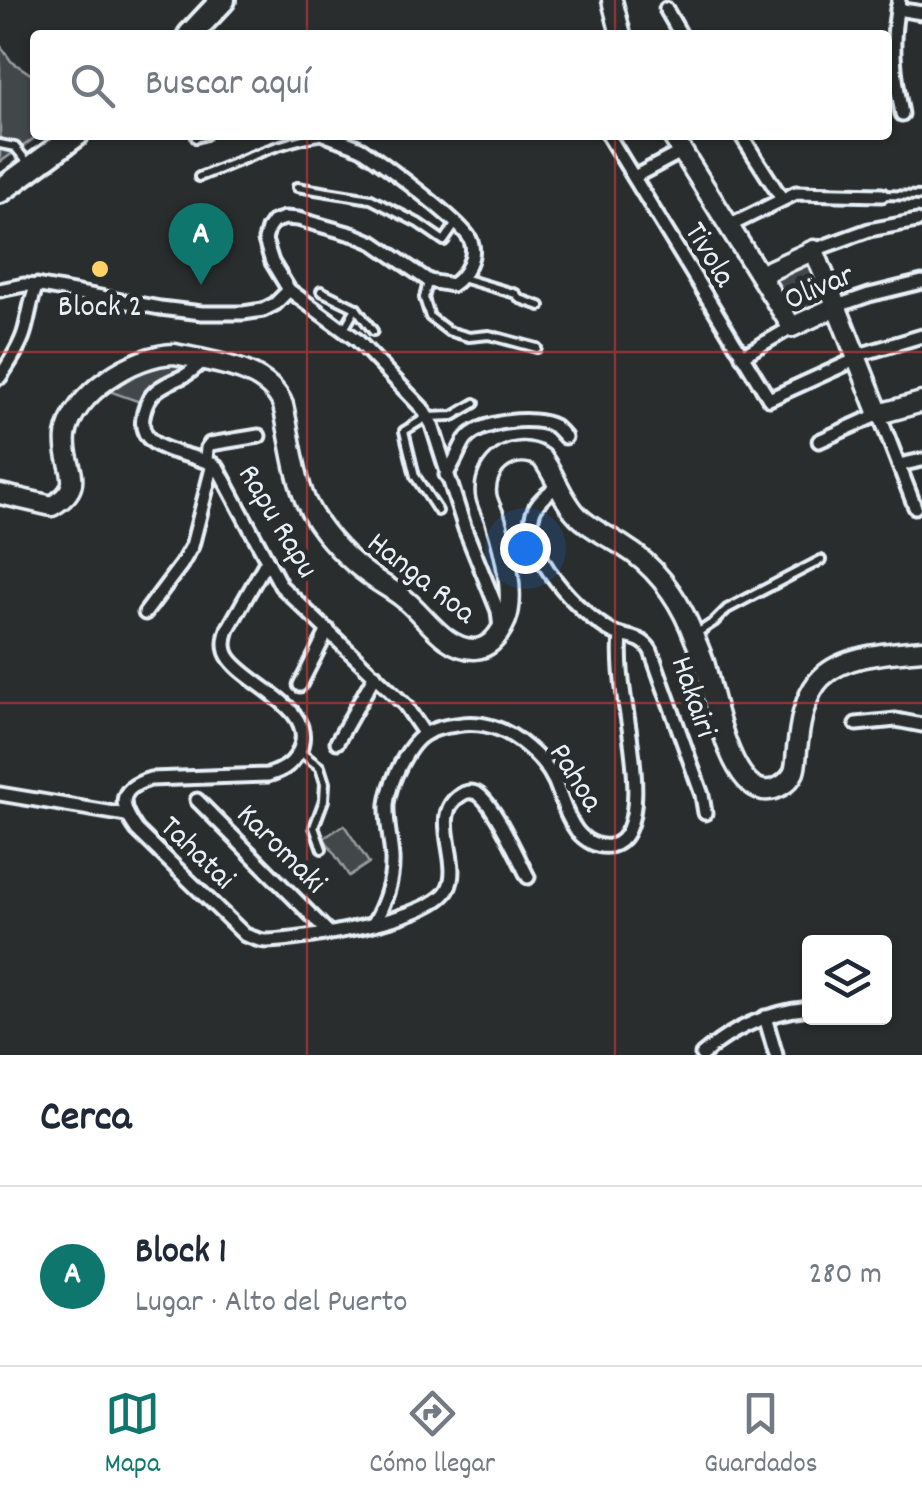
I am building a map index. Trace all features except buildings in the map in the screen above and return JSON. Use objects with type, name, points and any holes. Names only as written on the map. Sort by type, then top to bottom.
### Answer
[{"type":"highway","points":[[195,30],[223,0]]},
{"type":"highway","points":[[211,30],[238,0]]},
{"type":"highway","points":[[0,176],[49,140]]},
{"type":"highway","points":[[0,191],[69,140]]},
{"type":"street","points":[[612,0],[620,30]]},
{"type":"street","points":[[902,114],[894,73],[893,30],[898,5],[922,13]]},
{"type":"street","points":[[666,8],[678,30]]},
{"type":"street","points":[[339,140],[358,147],[466,232],[473,247],[462,278],[452,285],[429,281],[374,242],[298,219],[284,218],[268,229],[265,240],[272,262],[289,290],[369,352],[422,408],[498,611],[500,629]]},
{"type":"street","name":"Tivola","points":[[611,140],[770,400],[856,358]]},
{"type":"street","points":[[745,140],[782,199]]},
{"type":"street","points":[[634,177],[676,143],[792,327]]},
{"type":"street","points":[[729,226],[796,194],[882,195]]},
{"type":"street","points":[[760,274],[869,230],[919,221]]},
{"type":"street","points":[[814,250],[914,507]]},
{"type":"street","name":"Olivar","points":[[742,356],[836,306],[922,282]]},
{"type":"street","points":[[0,290],[37,285],[184,312],[244,314],[268,308],[289,290]]},
{"type":"street","points":[[0,377],[23,335],[37,285]]},
{"type":"street","points":[[856,358],[922,336]]},
{"type":"street","name":"Hanga Roa","points":[[0,494],[52,506],[59,502],[74,477],[66,436],[80,406],[118,373],[155,357],[175,354],[271,385],[284,406],[306,501],[324,531],[363,570],[404,598],[440,634],[472,650],[493,642],[506,621],[510,602],[506,566],[496,520],[486,496],[486,482],[495,466],[522,450],[542,458],[582,520],[652,568],[686,616],[704,662],[724,738],[743,775],[763,790],[782,786],[793,775],[800,729],[812,690],[822,678],[852,661],[922,650]]},
{"type":"street","name":"Rapu Rapu","points":[[204,361],[155,392],[145,406],[144,432],[162,448],[209,462],[222,474],[281,586],[405,705],[424,734]]},
{"type":"street","points":[[819,441],[879,414],[922,402]]},
{"type":"street","points":[[446,475],[466,440],[479,429],[500,421],[541,422],[555,426],[565,438]]},
{"type":"street","points":[[145,614],[192,546],[209,462],[206,448],[210,444],[259,436]]},
{"type":"street","points":[[899,465],[922,460]]},
{"type":"street","name":"Hakairi","points":[[559,484],[536,505],[532,514],[531,530],[540,554],[568,596],[597,621],[621,635],[640,639],[651,651],[705,813]]},
{"type":"street","points":[[266,562],[224,640],[228,658],[292,711],[304,739],[299,751]]},
{"type":"street","points":[[300,685],[328,630]]},
{"type":"street","name":"Pahoa","points":[[424,734],[472,723],[510,734],[527,746],[554,778],[577,831],[590,842],[605,847],[619,843],[628,834],[634,812],[633,752],[620,668],[621,635]]},
{"type":"street","points":[[336,742],[375,675]]},
{"type":"street","points":[[856,724],[896,720],[922,725]]},
{"type":"street","points":[[374,923],[387,898],[392,860],[387,802],[402,762],[424,734]]},
{"type":"street","name":"Tahatai","points":[[299,751],[281,771],[268,775],[150,779],[135,783],[125,796],[126,814],[138,830],[245,934],[262,942],[392,920],[425,908],[449,888],[452,872],[448,812],[453,802],[470,792],[485,800],[528,877]]},
{"type":"street","points":[[0,794],[126,814]]},
{"type":"street","name":"Karomaki","points":[[197,800],[329,932]]},
{"type":"street","points":[[702,1055],[742,1026],[802,1010]]},
{"type":"street","points":[[765,1017],[776,1055]]},
{"type":"lane","points":[[199,177],[300,140]]},
{"type":"lane","points":[[0,144],[14,147],[24,158]]},
{"type":"lane","points":[[297,187],[370,199],[444,240],[456,223]]},
{"type":"lane","points":[[882,195],[922,196]]},
{"type":"lane","points":[[462,278],[516,294],[540,306]]},
{"type":"lane","points":[[429,281],[424,298],[430,318],[448,331],[469,337],[489,335],[537,348]]},
{"type":"lane","points":[[321,291],[356,308],[373,331]]},
{"type":"lane","points":[[343,331],[356,308]]},
{"type":"lane","points":[[438,510],[415,476],[404,431],[427,418],[454,416],[475,403]]},
{"type":"lane","points":[[693,636],[726,609],[820,560]]},
{"type":"lane","points":[[299,751],[320,768],[325,783],[324,800],[314,827],[322,849]]},
{"type":"shaded area","points":[[0,45],[11,61],[30,74],[32,140],[0,162]]},
{"type":"shaded area","points":[[807,260],[815,263],[831,301],[791,319],[769,277]]},
{"type":"shaded area","points":[[168,361],[185,362],[186,367],[152,385],[140,402],[106,390],[139,368]]},
{"type":"shaded area","points":[[344,825],[369,863],[349,876],[324,838]]},
{"type":"place","name":"Block 2","points":[[100,269]]},
{"type":"place","name":"Block 1","points":[[201,285]]}]
